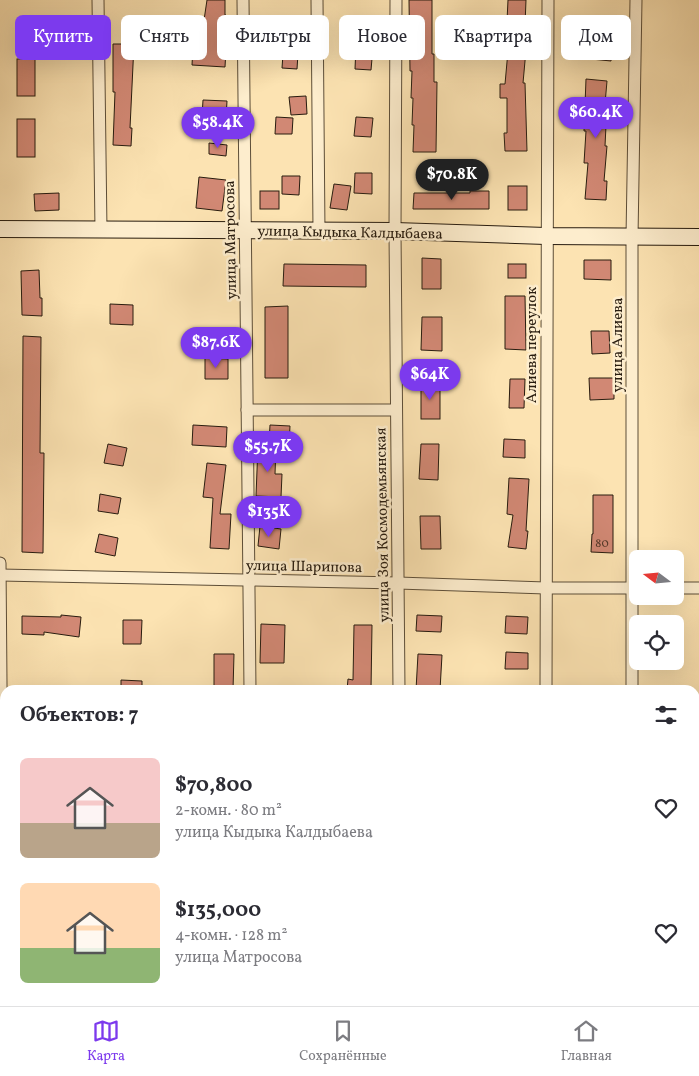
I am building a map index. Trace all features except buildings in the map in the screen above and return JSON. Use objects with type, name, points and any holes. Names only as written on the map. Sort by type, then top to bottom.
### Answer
[{"type":"street","points":[[98,0],[101,230]]},
{"type":"street","name":"улица Матросова","points":[[242,0],[250,685]]},
{"type":"street","points":[[317,0],[319,231]]},
{"type":"street","name":"улица Зоя Космодемьянская","points":[[396,0],[395,231],[399,685]]},
{"type":"street","name":"Алиева переулок","points":[[546,685],[548,0]]},
{"type":"street","name":"улица Алиева","points":[[635,550],[632,237],[636,0]]},
{"type":"street","name":"улица Кыдыка Калдыбаева","points":[[0,229],[395,231],[546,236],[699,237]]},
{"type":"street","points":[[247,410],[396,410]]},
{"type":"street","points":[[0,563],[1,685]]},
{"type":"street","name":"улица Шарипова","points":[[0,575],[546,588],[629,588]]},
{"type":"street","points":[[684,588],[699,588]]},
{"type":"street","name":"улица Алиева","points":[[632,685],[634,605]]}]
